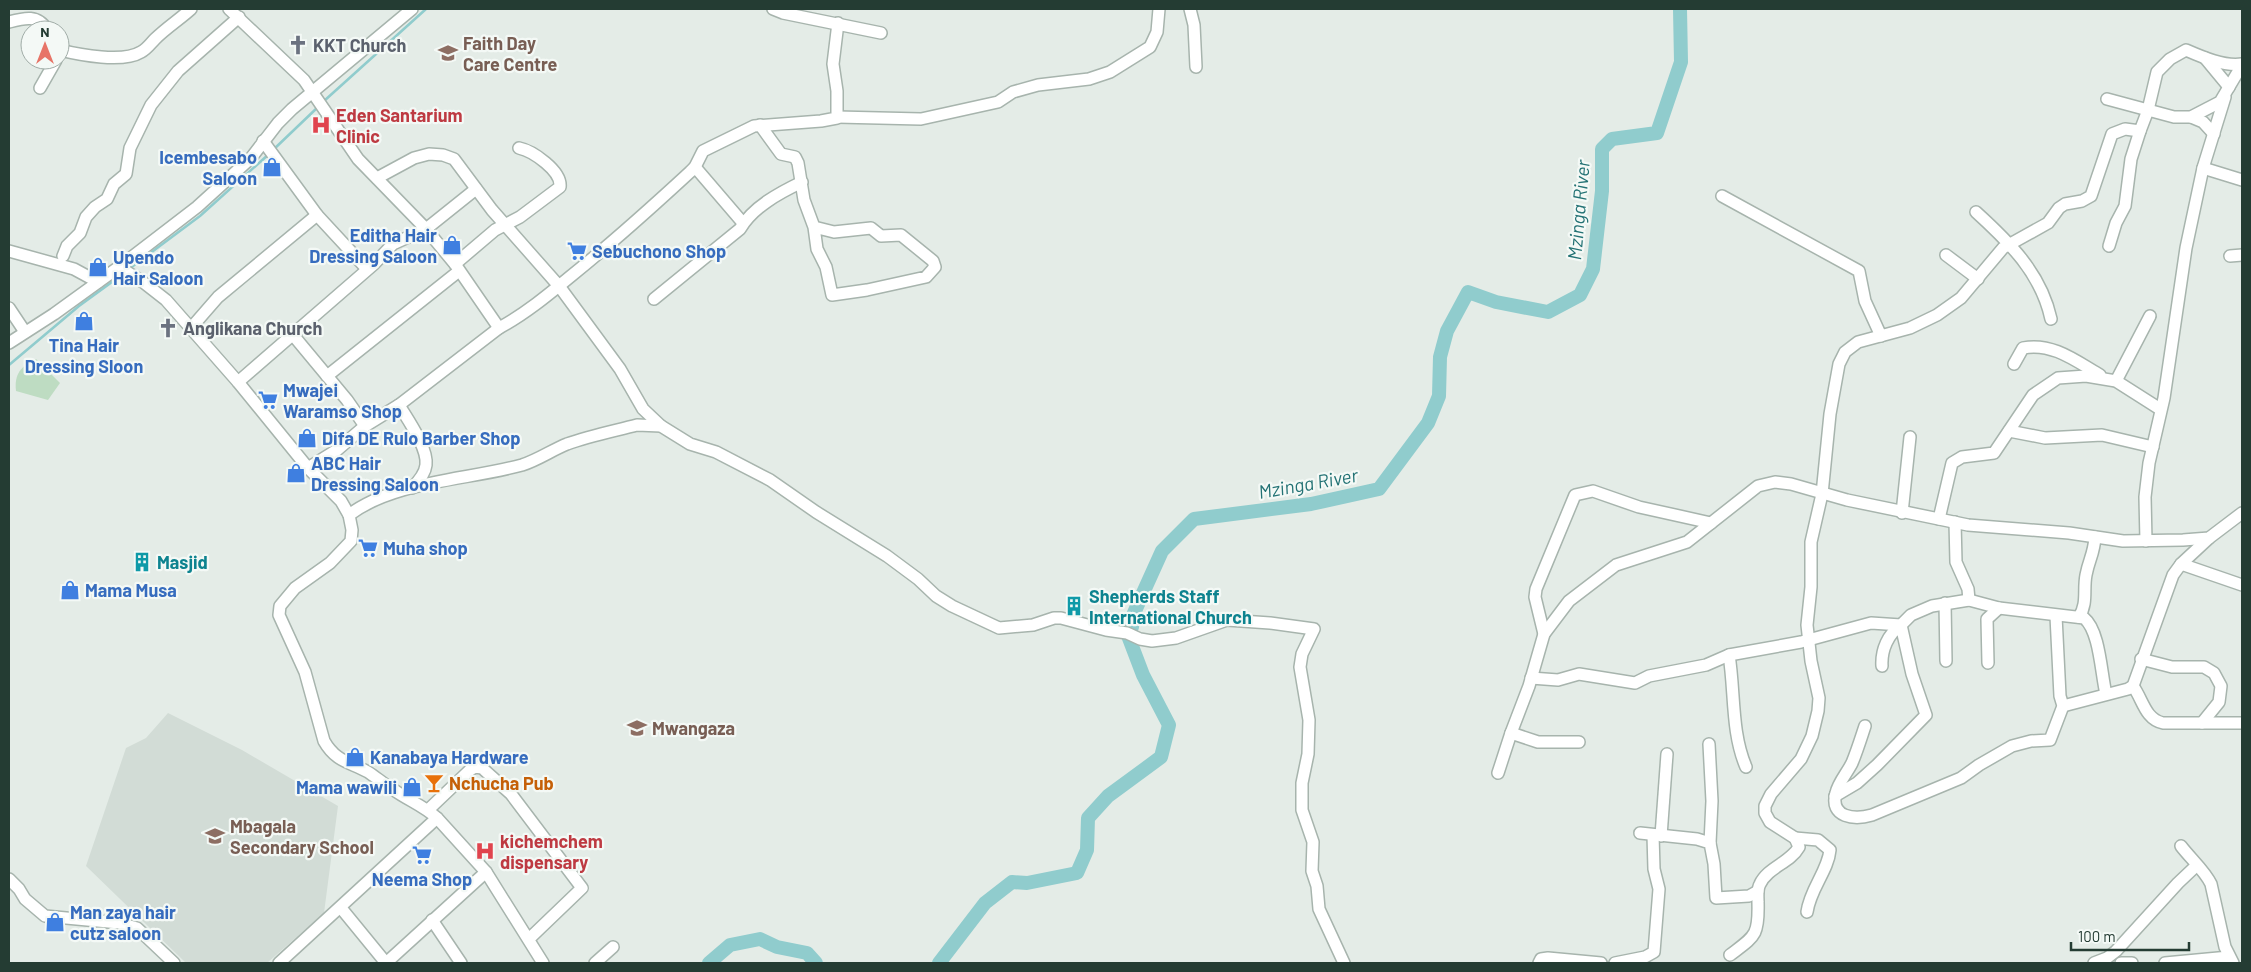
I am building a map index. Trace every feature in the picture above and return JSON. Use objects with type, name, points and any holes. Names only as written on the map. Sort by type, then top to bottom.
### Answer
[{"type":"street","points":[[70,52],[103,57],[135,55],[149,46],[191,9]]},
{"type":"street","points":[[229,9],[291,65],[314,91],[320,105],[332,118],[358,160],[426,230],[457,267],[500,328]]},
{"type":"street","points":[[9,342],[119,267],[197,207],[251,158],[263,141],[292,109],[412,9]]},
{"type":"street","points":[[773,9],[783,13],[804,12],[838,23],[881,33]]},
{"type":"street","points":[[308,468],[337,450],[365,426],[399,405],[500,328],[517,318],[559,286],[622,234],[695,167],[703,151],[741,130],[760,125],[821,121],[837,117],[921,119],[998,102],[1014,92],[1038,85],[1089,79],[1110,72],[1150,47],[1157,32],[1158,9]]},
{"type":"street","points":[[1190,9],[1194,25],[1196,67]]},
{"type":"street","points":[[63,256],[67,246],[80,233],[86,217],[95,207],[107,199],[114,184],[126,174],[130,148],[151,105],[178,71],[239,17]]},
{"type":"street","points":[[9,22],[21,18],[36,20]]},
{"type":"street","points":[[837,117],[837,91],[833,64],[838,23]]},
{"type":"street","points":[[2109,246],[2116,223],[2125,206],[2131,160],[2148,110],[2152,86],[2158,72],[2170,59],[2186,50],[2205,58],[2242,65],[2225,95],[2203,168],[2186,248],[2169,368],[2145,497],[2146,541]]},
{"type":"street","points":[[2205,58],[2220,78],[2225,95]]},
{"type":"street","points":[[40,88],[50,70]]},
{"type":"street","points":[[2220,78],[2225,95]]},
{"type":"street","points":[[2107,98],[2182,118],[2191,117],[2225,95]]},
{"type":"street","points":[[2191,117],[2203,122],[2214,134]]},
{"type":"street","points":[[760,125],[782,154],[795,157],[798,163],[804,200],[814,227],[817,249],[826,267],[832,295],[882,287],[926,277],[934,269],[933,261],[901,236],[881,236],[871,228],[834,232],[814,227]]},
{"type":"street","points":[[1730,955],[1758,930],[1758,891],[1766,875],[1798,850],[1798,842],[1795,838],[1770,822],[1765,813],[1765,806],[1771,794],[1798,765],[1812,736],[1819,698],[1807,625],[1811,586],[1811,542],[1822,494],[1830,414],[1839,364],[1851,346],[1868,338],[1910,328],[1937,315],[1961,298],[2003,248],[2048,223],[2058,208],[2065,204],[2082,201],[2091,196],[2112,134],[2125,128],[2140,131]]},
{"type":"street","points":[[263,141],[317,215],[367,269]]},
{"type":"street","points":[[327,376],[457,267],[495,230],[505,226],[560,187],[559,180],[551,169],[534,154],[519,148]]},
{"type":"street","points":[[376,178],[414,158],[435,154],[454,159],[505,226],[559,286],[620,369],[643,408],[661,426],[690,444],[716,452],[770,480],[887,556],[918,579],[936,596],[952,606],[999,628],[1033,625],[1054,618],[1061,618],[1106,630],[1127,633],[1140,639],[1152,641],[1176,638],[1227,620],[1314,629],[1302,654],[1300,667],[1309,720],[1308,754],[1302,783],[1302,810],[1313,842],[1312,871],[1317,886],[1319,909],[1344,963]]},
{"type":"street","points":[[695,167],[743,224]]},
{"type":"street","points":[[2203,168],[2242,180]]},
{"type":"street","points":[[654,299],[740,229],[747,217],[780,193],[802,182]]},
{"type":"street","points":[[238,382],[367,269],[380,260],[393,244],[426,230],[476,189]]},
{"type":"street","points":[[1722,196],[1859,271],[1865,301],[1880,336]]},
{"type":"street","points":[[1976,212],[2010,243],[2030,270],[2051,319]]},
{"type":"street","points":[[191,328],[218,297],[317,215]]},
{"type":"street","points":[[9,251],[74,269],[98,282]]},
{"type":"street","points":[[1946,255],[1978,279]]},
{"type":"street","points":[[2230,256],[2242,255]]},
{"type":"street","points":[[119,267],[143,282],[166,300],[238,382],[308,468],[340,501],[349,515],[352,530],[351,541],[330,563],[295,588],[280,606],[279,615],[305,672],[324,741],[330,750],[345,762],[367,772],[433,814],[486,872],[543,963]]},
{"type":"street","points":[[9,308],[25,332]]},
{"type":"street","points":[[2113,381],[2150,316]]},
{"type":"street","points":[[293,335],[365,426]]},
{"type":"street","points":[[2014,364],[2023,348],[2050,348],[2059,351],[2160,409]]},
{"type":"street","points":[[1939,519],[1952,463],[1962,457],[1994,453],[2033,395],[2058,378],[2086,376],[2113,381]]},
{"type":"street","points":[[399,405],[426,455],[424,474],[412,488]]},
{"type":"street","points":[[349,515],[362,505],[412,488],[491,473],[525,464],[567,444],[637,425],[661,426]]},
{"type":"street","points":[[2009,431],[2044,438],[2102,435],[2153,448]]},
{"type":"street","points":[[1902,513],[1910,437]]},
{"type":"street","points":[[1498,773],[1544,634],[1569,601],[1616,565],[1687,542],[1752,489],[1766,484],[1780,482],[1902,513],[1995,528],[2146,541],[2209,538]]},
{"type":"street","points":[[1544,634],[1534,597],[1575,495],[1593,491],[1639,507],[1711,523]]},
{"type":"street","points":[[2062,706],[2128,689],[2133,686],[2141,659],[2173,575],[2181,564],[2209,538],[2242,513]]},
{"type":"street","points":[[1955,522],[1956,562],[1968,589],[1969,600]]},
{"type":"street","points":[[2079,617],[2085,603],[2085,578],[2094,552],[2095,537]]},
{"type":"street","points":[[2181,564],[2242,585]]},
{"type":"street","points":[[1882,666],[1884,647],[1894,630],[1920,611],[1945,603],[1969,600],[1999,608],[2084,618],[2091,625],[2098,648],[2106,694]]},
{"type":"street","points":[[1945,603],[1946,661]]},
{"type":"street","points":[[1988,663],[1987,619],[1999,608]]},
{"type":"street","points":[[1865,726],[1851,764],[1835,796],[1835,804],[1844,816],[1860,819],[1961,778],[1979,764],[2012,746],[2031,741],[2050,740],[2062,706],[2056,616]]},
{"type":"street","points":[[1531,678],[1558,680],[1579,674],[1635,683],[1649,676],[1706,665],[1729,655],[1808,640],[1870,623],[1901,625]]},
{"type":"street","points":[[1835,796],[1857,783],[1926,715],[1912,674],[1901,625]]},
{"type":"street","points":[[1729,655],[1733,679],[1736,735],[1739,750],[1746,767]]},
{"type":"street","points":[[2141,659],[2172,667],[2204,667],[2214,673],[2221,686],[2219,702],[2202,723]]},
{"type":"street","points":[[2133,686],[2149,717],[2155,721],[2242,723]]},
{"type":"street","points":[[1511,732],[1538,742],[1579,742]]},
{"type":"street","points":[[1709,744],[1712,801],[1710,843],[1714,864],[1716,898],[1749,896],[1758,891]]},
{"type":"street","points":[[1615,963],[1650,955],[1654,952],[1659,889],[1654,869],[1666,754]]},
{"type":"street","points":[[279,963],[341,908],[433,814],[470,770],[475,768],[482,768],[511,794],[582,888],[532,936],[528,937]]},
{"type":"street","points":[[1640,833],[1697,839],[1710,843]]},
{"type":"street","points":[[1795,838],[1818,840],[1830,850],[1829,858],[1809,899],[1807,912]]},
{"type":"street","points":[[2165,963],[2231,960],[2225,947],[2211,884],[2206,875],[2196,866],[2181,846]]},
{"type":"street","points":[[2094,963],[2107,958],[2116,950],[2196,866]]},
{"type":"street","points":[[341,908],[386,963],[486,872]]},
{"type":"street","points":[[9,879],[25,899],[45,916],[118,923],[137,928],[171,962]]},
{"type":"street","points":[[432,920],[461,963]]},
{"type":"street","points":[[595,963],[613,947]]},
{"type":"street","points":[[1539,963],[1541,959],[1548,958],[1601,963]]},
{"type":"street","points":[[2121,963],[2132,963]]},
{"type":"shaded area","name":"Mbagala Secondary School","points":[[168,713],[242,750],[338,806],[324,913],[267,963],[186,963],[86,866],[126,748],[146,738]]},
{"type":"green space","points":[[36,359],[60,383],[48,400],[16,391],[17,375],[26,365]]},
{"type":"waterway","points":[[324,101],[426,9]]},
{"type":"waterway","name":"Mzinga River","points":[[939,963],[985,903],[1012,882],[1027,883],[1077,873],[1087,850],[1088,818],[1108,796],[1161,757],[1169,725],[1143,675],[1127,633],[1132,627],[1134,613],[1162,551],[1194,519],[1311,504],[1379,489],[1428,423],[1439,396],[1440,357],[1447,331],[1468,292],[1496,302],[1548,312],[1580,295],[1593,269],[1602,191],[1602,149],[1612,139],[1657,133],[1681,62],[1680,9]]},
{"type":"waterway","points":[[273,150],[318,107]]},
{"type":"waterway","points":[[129,269],[200,216],[269,154]]},
{"type":"waterway","points":[[9,365],[79,306],[123,274]]},
{"type":"waterway","name":"Mzinga River","points":[[709,963],[730,945],[760,939],[777,947],[807,953],[816,963]]},
{"type":"place","name":"KKT Church","points":[[298,45]]},
{"type":"place","name":"Faith Day Care Centre","points":[[448,53]]},
{"type":"place","name":"Eden Santarium Clinic","points":[[321,125]]},
{"type":"place","name":"Icembesabo Saloon","points":[[272,167]]},
{"type":"place","name":"Editha Hair Dressing Saloon","points":[[452,245]]},
{"type":"place","name":"Sebuchono Shop","points":[[577,251]]},
{"type":"place","name":"Upendo Hair Saloon","points":[[98,267]]},
{"type":"place","name":"Tina Hair Dressing Sloon","points":[[84,321]]},
{"type":"place","name":"Anglikana Church","points":[[168,328]]},
{"type":"place","name":"Mwajei Waramso Shop","points":[[268,400]]},
{"type":"place","name":"Difa DE Rulo Barber Shop","points":[[307,438]]},
{"type":"place","name":"ABC Hair Dressing Saloon","points":[[296,473]]},
{"type":"place","name":"Muha shop","points":[[368,548]]},
{"type":"place","name":"Masjid","points":[[142,562]]},
{"type":"place","name":"Mama Musa","points":[[70,590]]},
{"type":"place","name":"Shepherds Staff International Church","points":[[1074,606]]},
{"type":"place","name":"Mwangaza","points":[[637,728]]},
{"type":"place","name":"Kanabaya Hardware","points":[[355,757]]},
{"type":"place","name":"Nchucha Pub","points":[[434,783]]},
{"type":"place","name":"Mama wawili","points":[[412,787]]},
{"type":"place","name":"Mbagala Secondary School","points":[[215,836]]},
{"type":"place","name":"kichemchem dispensary","points":[[485,851]]},
{"type":"place","name":"Neema Shop","points":[[422,855]]},
{"type":"place","name":"Man zaya hair cutz saloon","points":[[55,922]]}]
